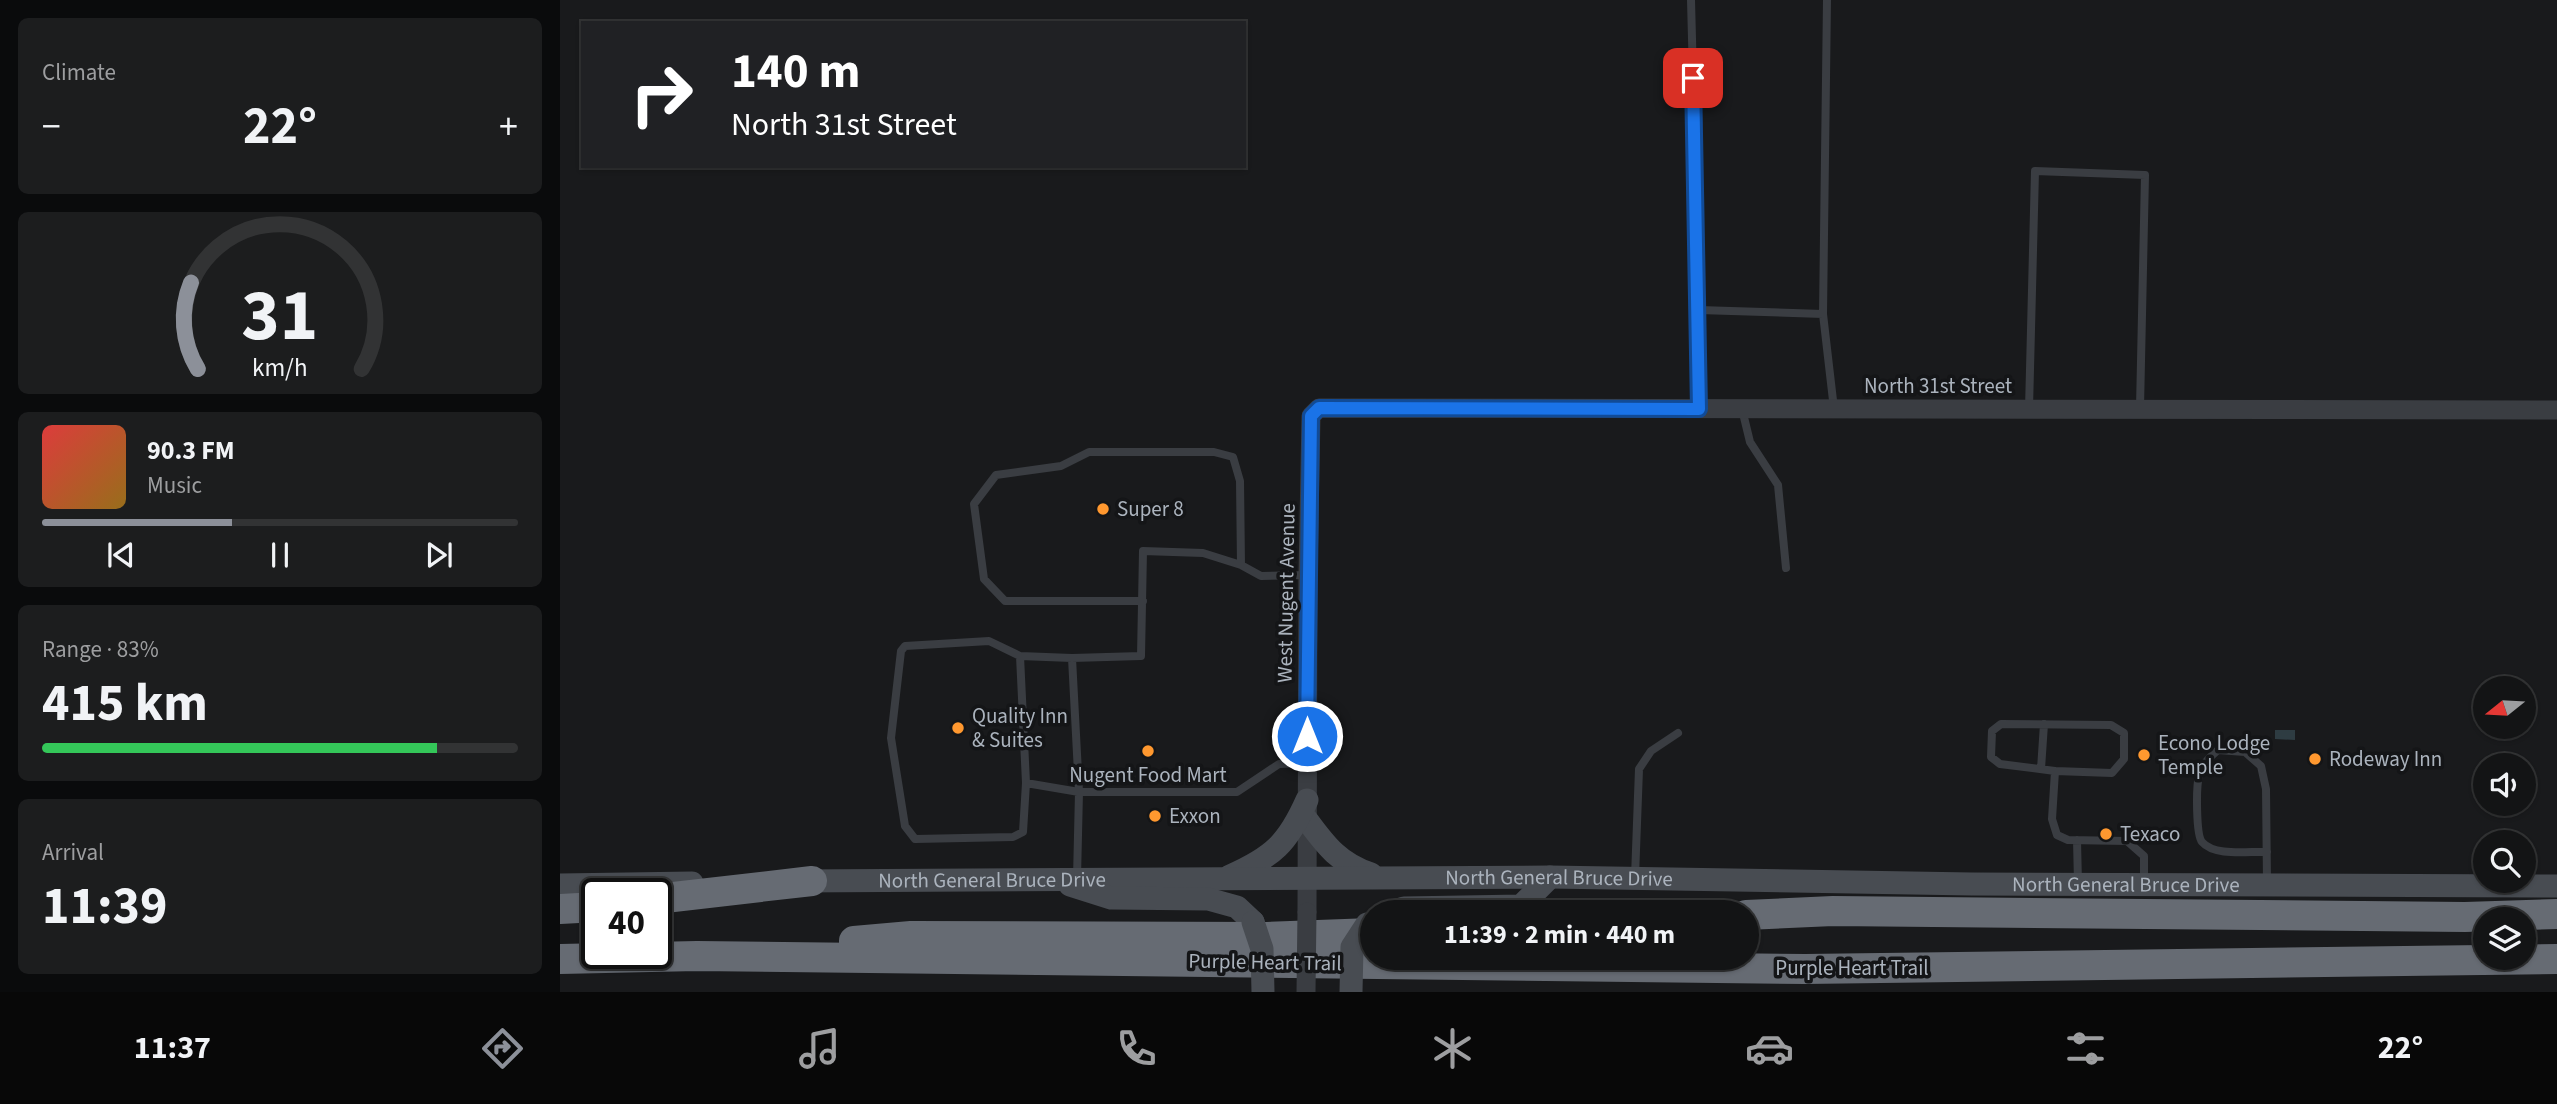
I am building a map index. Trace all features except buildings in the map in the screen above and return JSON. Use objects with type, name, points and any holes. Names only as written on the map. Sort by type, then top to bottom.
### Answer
[{"type":"highway","points":[[672,897],[813,881]]},
{"type":"highway","points":[[560,909],[581,908]]},
{"type":"highway","points":[[1759,914],[1833,911],[2451,917],[2557,914]]},
{"type":"highway","points":[[697,957],[911,936],[1267,937],[1360,927]]},
{"type":"highway","name":"Purple Heart Trail","points":[[560,959],[697,957],[1805,969],[2557,959]]},
{"type":"main road","points":[[1224,879],[1253,866],[1277,849],[1307,810],[1327,847],[1351,868],[1384,878]]},
{"type":"main road","name":"North General Bruce Drive","points":[[560,885],[1077,878],[1550,877],[2144,885],[2557,887]]},
{"type":"main road","points":[[1527,900],[1550,877]]},
{"type":"main road","points":[[1050,879],[1111,898],[1208,899],[1237,906],[1253,922],[1262,949],[1263,992]]},
{"type":"main road","points":[[1351,992],[1352,947],[1360,938]]},
{"type":"street","name":"North 31st Street","points":[[1319,408],[2557,410]]},
{"type":"street","name":"West Nugent Avenue","points":[[1306,992],[1311,416],[1319,408]]},
{"type":"lane","points":[[1691,0],[1699,409]]},
{"type":"lane","points":[[1827,0],[1824,314],[1834,409]]},
{"type":"lane","points":[[2029,409],[2035,171],[2145,175],[2140,409]]},
{"type":"lane","points":[[1699,310],[1824,314]]},
{"type":"lane","points":[[1742,409],[1750,442],[1778,485],[1786,568]]},
{"type":"lane","points":[[1143,601],[1005,601],[984,579],[974,504],[996,475],[1061,466],[1090,452],[1214,452],[1233,457],[1240,481],[1241,565]]},
{"type":"lane","points":[[1020,656],[1026,783],[1023,832],[1013,837],[915,839],[905,827],[891,738],[901,651],[905,646],[989,641],[1020,656],[1072,659],[1141,656],[1143,551],[1203,552],[1241,565],[1261,576],[1308,575]]},
{"type":"lane","points":[[1072,659],[1079,792],[1077,878]]},
{"type":"lane","points":[[2001,724],[2111,725],[2124,733],[2124,759],[2112,774],[2041,769],[2000,764],[1991,757],[1992,731],[2001,724]]},
{"type":"lane","points":[[2041,769],[2044,724]]},
{"type":"lane","points":[[1635,878],[1639,769],[1651,751],[1678,733]]},
{"type":"lane","points":[[2267,852],[2218,850],[2203,843],[2198,833],[2199,776],[2206,760],[2218,750],[2245,752],[2261,766],[2266,789],[2267,852],[2267,885]]},
{"type":"lane","points":[[1026,783],[1079,792],[1237,792],[1279,764],[1307,762]]},
{"type":"lane","points":[[2055,771],[2052,819],[2057,835],[2068,840],[2127,841],[2144,856],[2144,885]]},
{"type":"lane","points":[[2077,840],[2078,884]]},
{"type":"shaded area","points":[[2275,730],[2295,730],[2295,740],[2275,739]]},
{"type":"place","name":"Super 8","points":[[1103,509]]},
{"type":"place","name":"Quality Inn & Suites","points":[[958,728]]},
{"type":"place","name":"Nugent Food Mart","points":[[1148,751]]},
{"type":"place","name":"Econo Lodge Temple","points":[[2144,755]]},
{"type":"place","name":"Rodeway Inn","points":[[2315,759]]},
{"type":"place","name":"Exxon","points":[[1155,816]]},
{"type":"place","name":"Texaco","points":[[2106,834]]},
{"type":"route","points":[[1307,736],[1311,416],[1319,408],[1699,409],[1693,78]]}]
